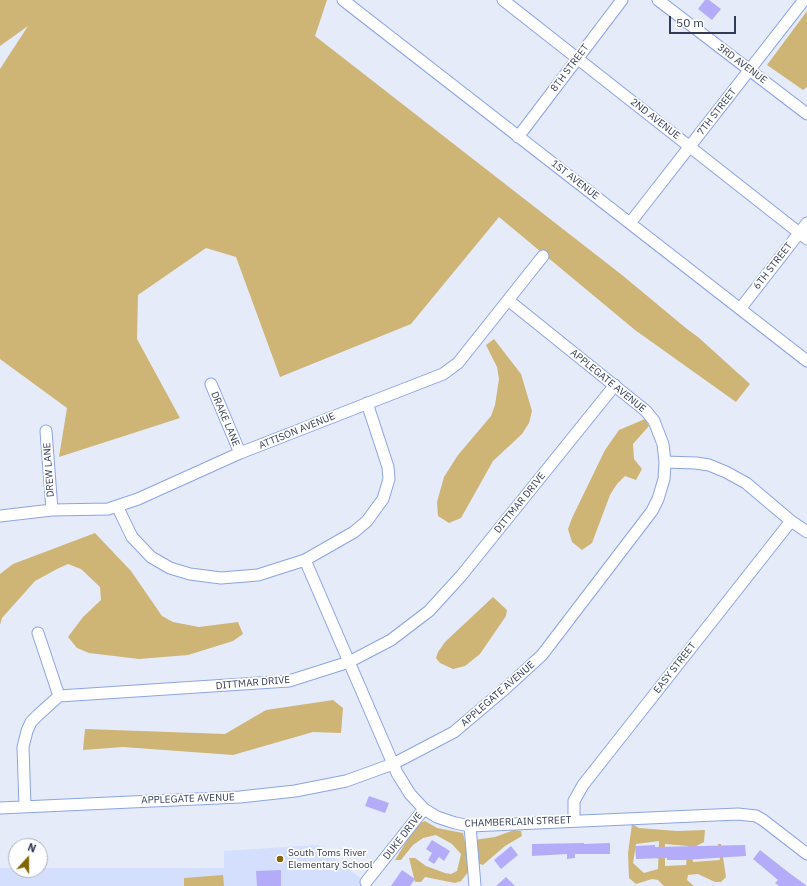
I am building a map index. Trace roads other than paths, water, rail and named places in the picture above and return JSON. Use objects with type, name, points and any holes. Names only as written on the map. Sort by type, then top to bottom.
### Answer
[{"type":"street","name":"1ST AVENUE","points":[[343,0],[807,361]]},
{"type":"street","name":"2ND AVENUE","points":[[503,0],[803,236]]},
{"type":"street","name":"8TH STREET","points":[[518,137],[622,0]]},
{"type":"street","name":"3RD AVENUE","points":[[658,0],[807,114]]},
{"type":"street","name":"7TH STREET","points":[[630,223],[804,0]]},
{"type":"street","name":"6TH STREET","points":[[740,309],[803,236],[807,223]]},
{"type":"street","name":"ATTISON AVENUE","points":[[0,516],[52,510],[108,508],[117,506],[138,499],[240,454],[443,374],[458,363],[543,256]]},
{"type":"street","name":"APPLEGATE AVENUE","points":[[0,808],[240,797],[295,791],[346,781],[393,764],[454,732],[542,655],[652,511],[658,500],[664,479],[665,462],[663,444],[654,421],[646,410],[508,300]]},
{"type":"street","name":"DRAKE LANE","points":[[211,384],[240,454]]},
{"type":"street","name":"DITTMAR DRIVE","points":[[59,696],[289,681],[349,662],[391,640],[430,611],[461,576],[615,385]]},
{"type":"street","points":[[117,506],[132,537],[151,557],[170,568],[190,574],[221,578],[258,575],[305,560],[354,532],[367,521],[383,499],[389,478],[388,467],[367,403]]},
{"type":"street","name":"DREW LANE","points":[[46,430],[52,510]]},
{"type":"street","points":[[665,462],[709,465],[726,472],[746,483],[791,521],[807,532]]},
{"type":"street","name":"EASY STREET","points":[[574,820],[574,801],[583,784],[791,521]]},
{"type":"street","name":"CHAMBERLAIN STREET","points":[[305,560],[393,764],[410,794],[424,809],[437,817],[470,826],[574,820],[738,814],[756,816],[763,820],[807,854]]},
{"type":"street","points":[[25,807],[23,747],[27,731],[35,718],[59,696],[38,633]]},
{"type":"street","name":"DUKE DRIVE","points":[[366,882],[424,809]]},
{"type":"street","points":[[470,826],[476,886]]},
{"type":"place","name":"South Toms River Elementary School","points":[[280,859]]}]
